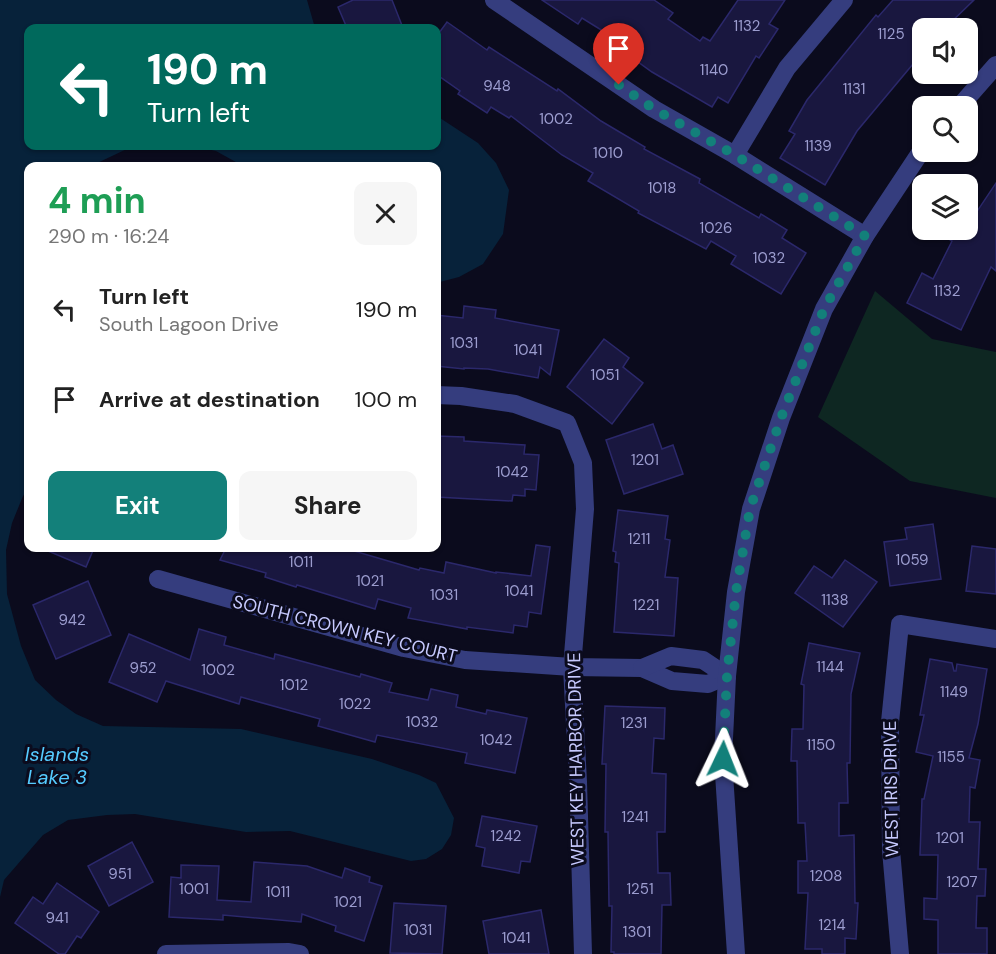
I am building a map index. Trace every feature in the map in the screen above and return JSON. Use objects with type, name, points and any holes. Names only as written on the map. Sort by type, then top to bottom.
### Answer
[{"type":"street","points":[[494,0],[654,109],[735,155],[865,236]]},
{"type":"street","points":[[735,155],[787,68],[844,0]]},
{"type":"street","points":[[969,96],[996,65]]},
{"type":"street","points":[[736,954],[723,759],[727,676],[736,592],[750,509],[781,418],[824,309],[865,236],[914,162]]},
{"type":"street","name":"WEST KEY HARBOR DRIVE","points":[[441,395],[515,404],[567,423],[583,463],[585,509],[572,667],[583,954]]},
{"type":"street","name":"SOUTH CROWN KEY COURT","points":[[158,579],[404,648],[465,660],[642,669],[671,656],[703,660],[727,676]]},
{"type":"street","name":"WEST IRIS DRIVE","points":[[900,954],[891,850],[890,722],[900,624],[996,639]]},
{"type":"street","points":[[166,954],[289,952],[300,954]]},
{"type":"green space","points":[[875,291],[932,339],[996,352],[996,498],[910,481],[818,417]]},
{"type":"water","name":"Islands Lake 3","points":[[0,0],[307,0],[314,24],[24,24],[24,150],[125,150],[99,162],[24,162],[24,495],[12,523],[6,550],[7,594],[21,646],[35,680],[56,700],[76,714],[103,726],[241,729],[372,759],[436,783],[454,818],[451,835],[442,849],[426,859],[411,861],[290,831],[246,832],[135,814],[68,820],[43,835],[4,880],[0,897]]},
{"type":"water","points":[[441,119],[478,143],[496,163],[509,190],[503,234],[483,264],[459,277],[441,282],[441,162],[236,162],[211,150],[441,150]]},
{"type":"building","points":[[353,0],[392,0],[401,24],[345,24],[338,7]]},
{"type":"building","points":[[542,0],[654,0],[673,13],[668,19],[700,41],[703,37],[710,41],[738,0],[785,0],[769,24],[778,29],[759,58],[756,56],[728,103],[718,97],[712,107],[652,72],[608,40],[611,36],[582,18],[578,24]]},
{"type":"building","points":[[893,0],[974,0],[955,18],[912,18],[912,65],[857,131],[825,185],[780,158],[795,134],[789,131],[807,100],[876,15],[878,17]]},
{"type":"building","points":[[447,22],[487,50],[489,47],[557,91],[558,89],[601,121],[645,147],[644,149],[700,179],[699,183],[759,218],[761,214],[787,230],[782,238],[806,253],[781,294],[731,264],[736,256],[711,241],[706,249],[638,213],[639,211],[588,181],[593,173],[562,155],[511,116],[509,118],[491,107],[487,113],[458,94],[460,91],[441,78],[441,30]]},
{"type":"building","points":[[996,183],[996,271],[991,267],[961,330],[907,303],[922,273],[933,279],[952,241],[950,240],[978,240],[978,210]]},
{"type":"building","points":[[464,306],[496,310],[495,318],[559,330],[550,375],[540,367],[538,378],[488,369],[441,367],[441,316],[463,318]]},
{"type":"building","points":[[604,339],[629,358],[623,367],[643,383],[612,424],[567,387]]},
{"type":"building","points":[[653,424],[662,449],[673,445],[683,474],[624,494],[606,440]]},
{"type":"building","points":[[441,436],[464,437],[464,441],[525,445],[524,454],[539,455],[536,490],[525,489],[525,496],[513,495],[512,501],[441,497]]},
{"type":"building","points":[[618,510],[668,516],[665,539],[670,540],[665,577],[678,578],[674,636],[614,632],[619,563],[615,562],[616,552],[613,551]]},
{"type":"building","points":[[933,524],[941,579],[890,586],[884,542],[907,539],[905,528]]},
{"type":"building","points":[[536,545],[550,547],[541,614],[529,612],[527,627],[514,625],[513,633],[467,627],[467,629],[408,618],[411,608],[378,599],[375,609],[297,585],[296,587],[265,577],[266,573],[220,560],[224,552],[358,552],[419,570],[420,568],[444,573],[446,562],[496,573],[531,576]]},
{"type":"building","points":[[972,546],[996,549],[996,594],[966,591]]},
{"type":"building","points":[[50,552],[92,552],[86,567]]},
{"type":"building","points":[[845,560],[877,582],[843,627],[795,593],[814,566],[832,578]]},
{"type":"building","points":[[88,581],[111,635],[56,659],[33,605]]},
{"type":"building","points":[[199,629],[226,637],[224,645],[274,659],[275,654],[360,677],[361,674],[392,683],[389,692],[428,700],[431,689],[458,695],[456,707],[486,714],[487,710],[527,718],[515,773],[465,763],[467,753],[377,735],[375,742],[318,726],[320,719],[241,697],[239,704],[166,681],[157,702],[109,682],[129,634],[190,660]]},
{"type":"building","points":[[809,643],[860,653],[851,694],[850,763],[847,763],[848,803],[839,803],[839,836],[854,835],[855,903],[858,903],[856,939],[845,938],[845,954],[822,954],[822,949],[805,949],[808,893],[798,893],[798,861],[807,861],[805,823],[798,823],[797,761],[791,761],[792,729],[803,729],[804,685],[801,684]]},
{"type":"building","points":[[930,659],[952,663],[954,671],[956,671],[957,664],[987,669],[978,724],[969,758],[980,760],[975,788],[970,787],[969,822],[980,822],[978,869],[986,869],[985,896],[977,896],[976,928],[987,928],[987,954],[938,954],[938,920],[924,919],[924,898],[937,899],[938,855],[920,855],[922,799],[924,799],[933,756],[916,752],[924,715],[920,715]]},
{"type":"building","points":[[605,706],[665,708],[664,739],[654,738],[652,773],[666,774],[665,832],[657,832],[658,873],[670,873],[671,905],[662,905],[661,954],[614,954],[611,952],[612,906],[609,906],[608,832],[605,832],[606,764],[602,764]]},
{"type":"building","points":[[482,816],[537,826],[530,862],[521,861],[519,873],[482,866],[485,848],[476,846]]},
{"type":"building","points":[[132,842],[153,882],[109,906],[88,866]]},
{"type":"building","points":[[254,862],[307,866],[342,878],[345,868],[370,877],[369,882],[382,886],[364,941],[335,931],[336,926],[302,914],[301,922],[223,915],[223,920],[169,917],[171,877],[181,878],[181,865],[219,866],[217,900],[251,902]]},
{"type":"building","points":[[57,883],[99,912],[81,938],[77,936],[65,954],[59,954],[15,923],[33,897],[43,904]]},
{"type":"building","points":[[394,903],[446,906],[442,954],[390,953]]},
{"type":"building","points":[[541,910],[549,954],[489,954],[483,921]]},
{"type":"route","points":[[619,85],[654,109],[735,155],[865,236],[824,309],[781,418],[750,509],[736,592],[727,676],[723,759]]}]
